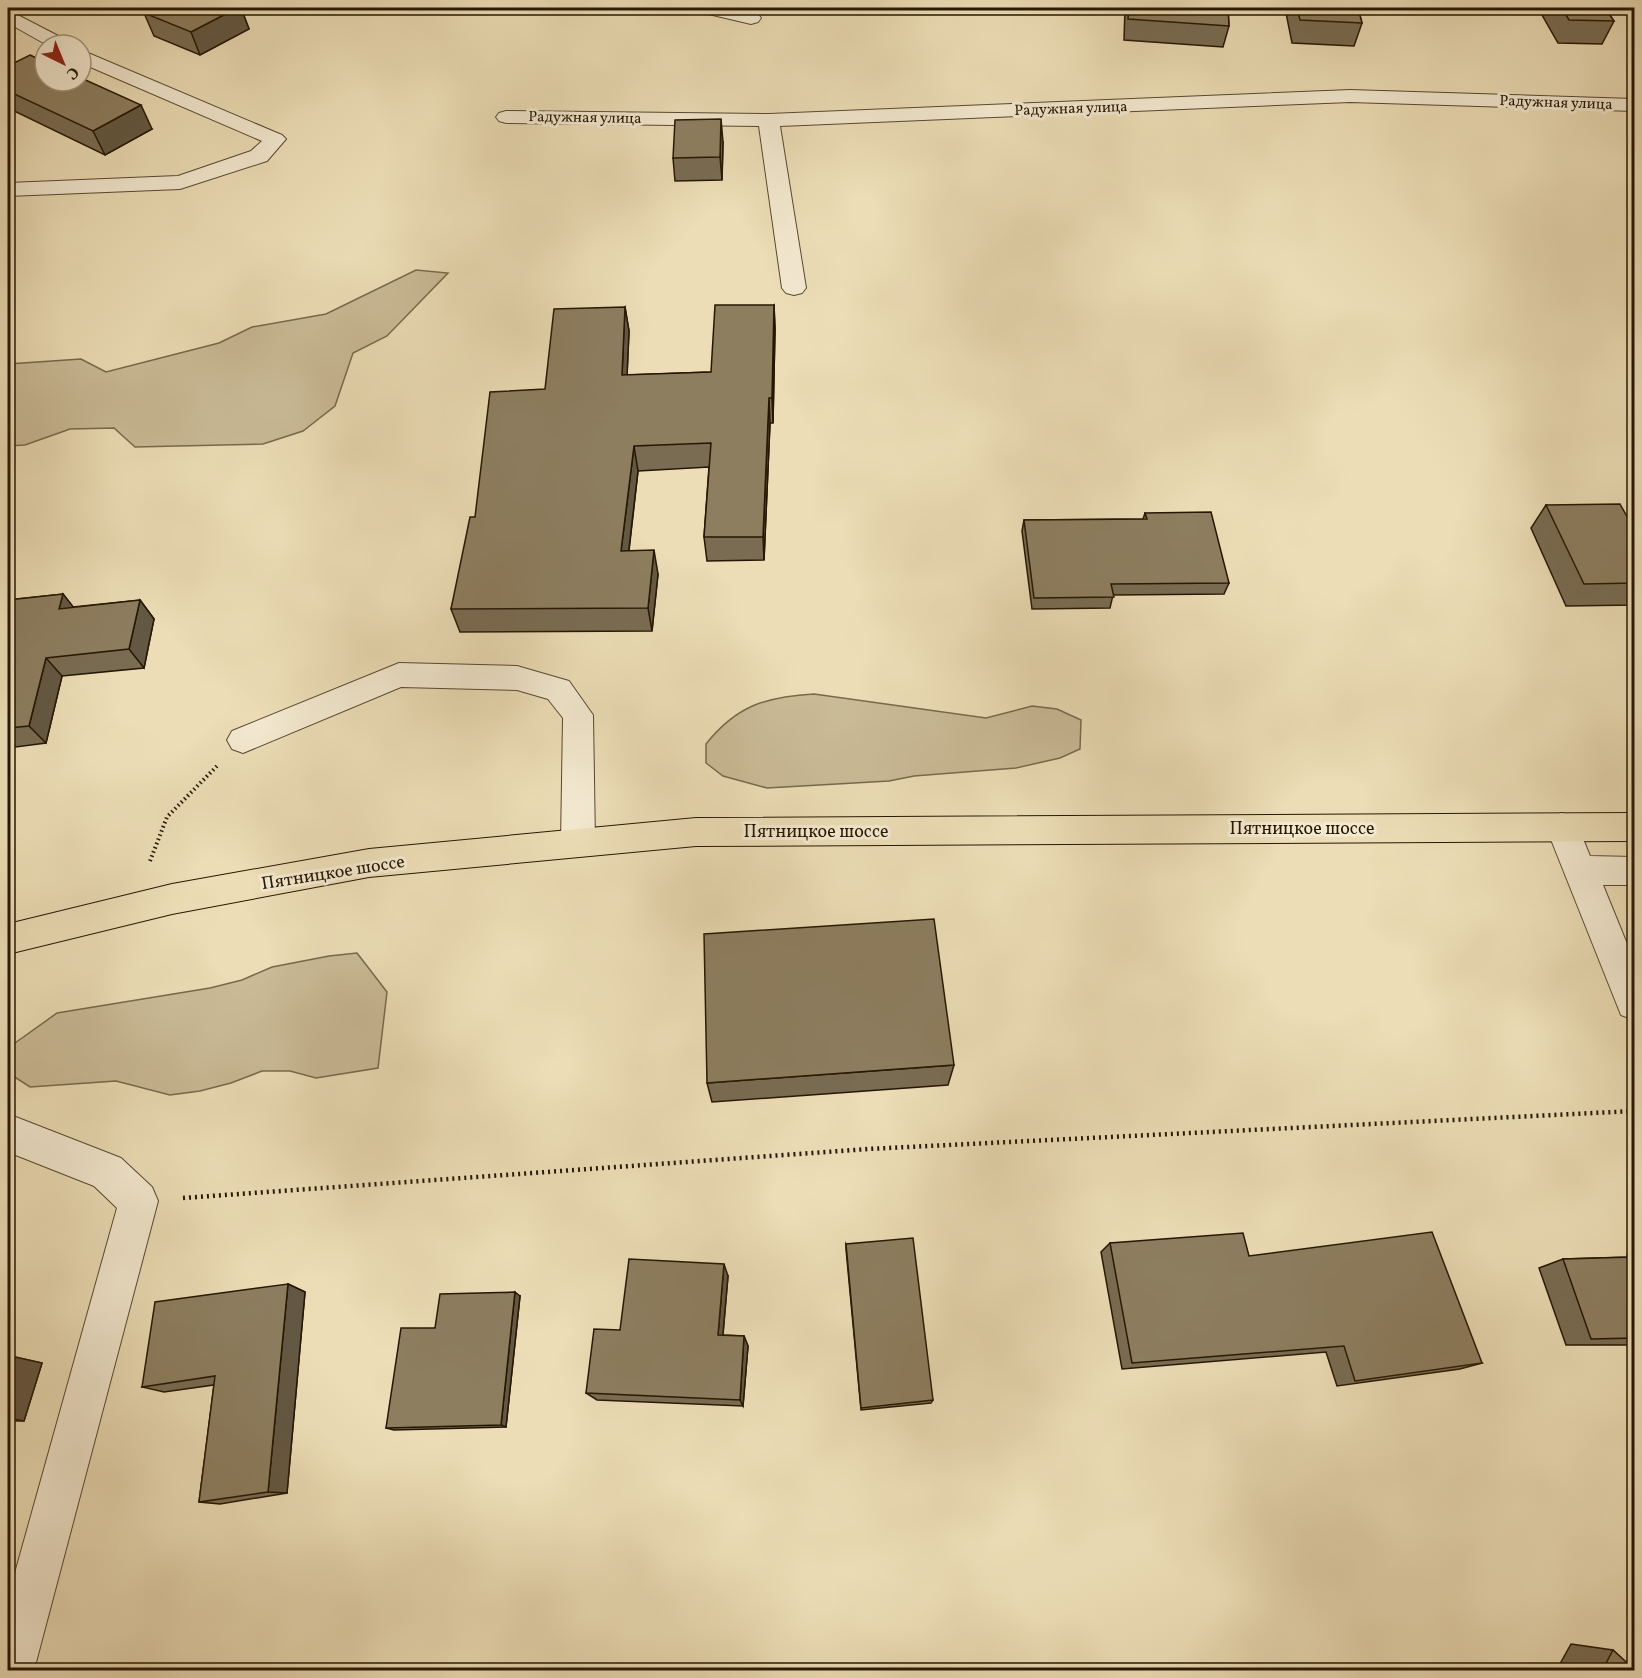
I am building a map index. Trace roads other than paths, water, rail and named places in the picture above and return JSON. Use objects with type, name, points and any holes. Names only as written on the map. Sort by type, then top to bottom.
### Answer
[{"type":"main road","name":"Пятницкое шоссе","points":[[8,939],[172,899],[369,863],[696,832],[1635,827]]},
{"type":"street","points":[[707,8],[751,18]]},
{"type":"street","points":[[8,16],[39,33]]},
{"type":"street","points":[[8,190],[180,182],[259,156],[275,139],[93,61]]},
{"type":"street","name":"Радужная улица","points":[[506,117],[769,120],[1350,96],[1551,100],[1635,105]]},
{"type":"street","points":[[769,120],[794,288]]},
{"type":"street","points":[[243,740],[399,675],[517,678],[558,690],[578,715],[578,843]]},
{"type":"street","points":[[1562,827],[1635,1003]]},
{"type":"street","points":[[1580,870],[1635,871]]},
{"type":"street","points":[[8,1133],[107,1172],[138,1202],[11,1671]]}]
